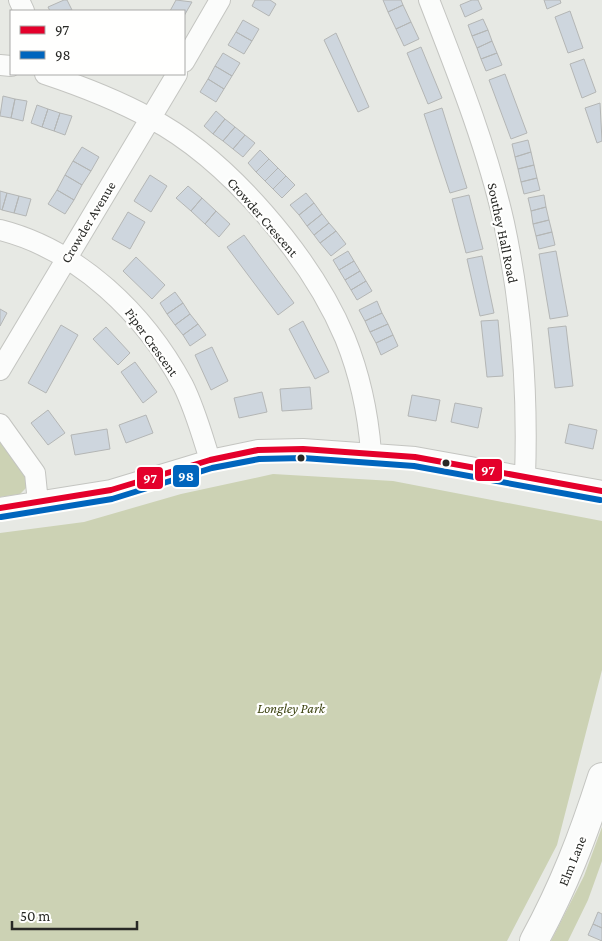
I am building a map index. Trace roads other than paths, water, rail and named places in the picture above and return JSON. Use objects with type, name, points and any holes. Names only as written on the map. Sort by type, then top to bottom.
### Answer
[{"type":"street","points":[[185,60],[220,0]]},
{"type":"street","name":"Southey Hall Road","points":[[429,0],[478,136],[504,223],[524,350],[527,417],[525,476]]},
{"type":"street","name":"Crowder Crescent","points":[[48,75],[81,86],[151,118],[214,163],[277,230],[308,270],[345,338],[358,375],[368,419],[371,452]]},
{"type":"street","name":"Crowder Avenue","points":[[0,370],[176,75]]},
{"type":"street","name":"Piper Crescent","points":[[0,230],[39,243],[66,258],[123,303],[149,334],[183,386],[195,413],[210,460]]},
{"type":"street","points":[[0,424],[35,473],[38,503]]},
{"type":"street","points":[[0,508],[112,490],[210,460],[258,450],[303,448],[415,457],[602,491]]},
{"type":"street","name":"Elm Lane","points":[[534,941],[556,901],[577,852],[602,777]]},
{"type":"park label","name":"Longley Park","points":[[291,708]]}]
